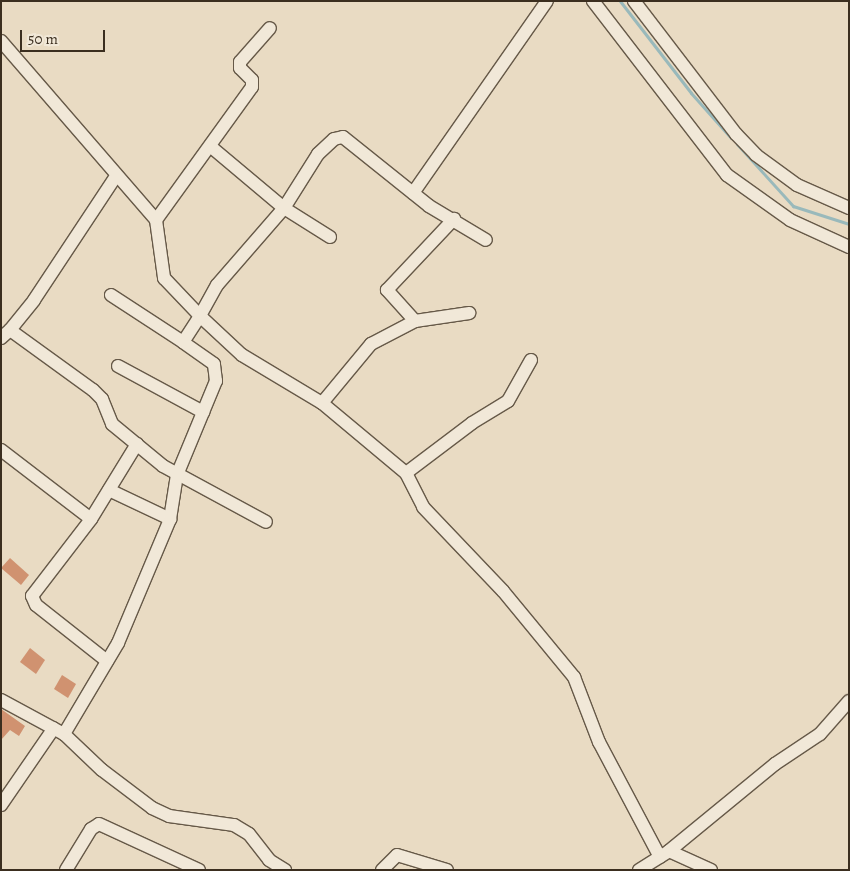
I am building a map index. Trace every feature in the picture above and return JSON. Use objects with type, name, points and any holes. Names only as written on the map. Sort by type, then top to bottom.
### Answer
[{"type":"street","points":[[413,193],[449,147],[547,1]]},
{"type":"street","points":[[592,1],[727,175],[790,220],[849,247]]},
{"type":"street","points":[[634,1],[736,134],[756,155],[797,185],[849,208]]},
{"type":"street","points":[[156,220],[253,84],[240,68],[240,62],[270,28]]},
{"type":"street","points":[[1,42],[156,220],[164,278],[200,316],[242,354],[322,403],[406,473],[423,507],[503,591],[577,682],[599,742],[665,854],[711,870]]},
{"type":"street","points":[[183,342],[200,316],[217,284],[284,208],[318,154],[334,139],[343,137],[413,193],[486,240]]},
{"type":"street","points":[[210,146],[284,208],[330,237]]},
{"type":"street","points":[[116,176],[34,300],[5,334],[93,390],[102,398],[112,424],[177,475],[266,522]]},
{"type":"street","points":[[416,321],[387,290],[454,219]]},
{"type":"street","points":[[1,806],[59,731],[107,661],[130,620],[170,519],[177,475],[216,382],[216,368],[183,342],[111,295]]},
{"type":"street","points":[[322,403],[371,344],[416,321],[469,313]]},
{"type":"street","points":[[406,473],[472,423],[508,401],[531,360]]},
{"type":"street","points":[[118,366],[203,412]]},
{"type":"street","points":[[107,661],[36,606],[32,596],[91,519],[137,444]]},
{"type":"street","points":[[1,450],[91,519]]},
{"type":"street","points":[[109,490],[170,519]]},
{"type":"street","points":[[1,700],[59,731],[102,770],[152,808],[169,816],[234,825],[249,834],[269,860],[286,870]]},
{"type":"street","points":[[639,870],[665,854],[774,764],[820,734],[849,701]]},
{"type":"street","points":[[66,870],[91,829],[99,824],[199,870]]},
{"type":"street","points":[[382,870],[396,855],[447,870]]},
{"type":"building","points":[[10,558],[29,575],[21,585],[1,568]]},
{"type":"building","points":[[30,648],[45,660],[36,674],[20,662]]},
{"type":"building","points":[[62,675],[76,684],[68,698],[54,689]]},
{"type":"building","points":[[1,709],[25,726],[19,736],[10,730],[1,740]]},
{"type":"waterway","points":[[620,1],[691,93],[731,138]]},
{"type":"waterway","points":[[737,144],[793,206],[849,224]]}]
